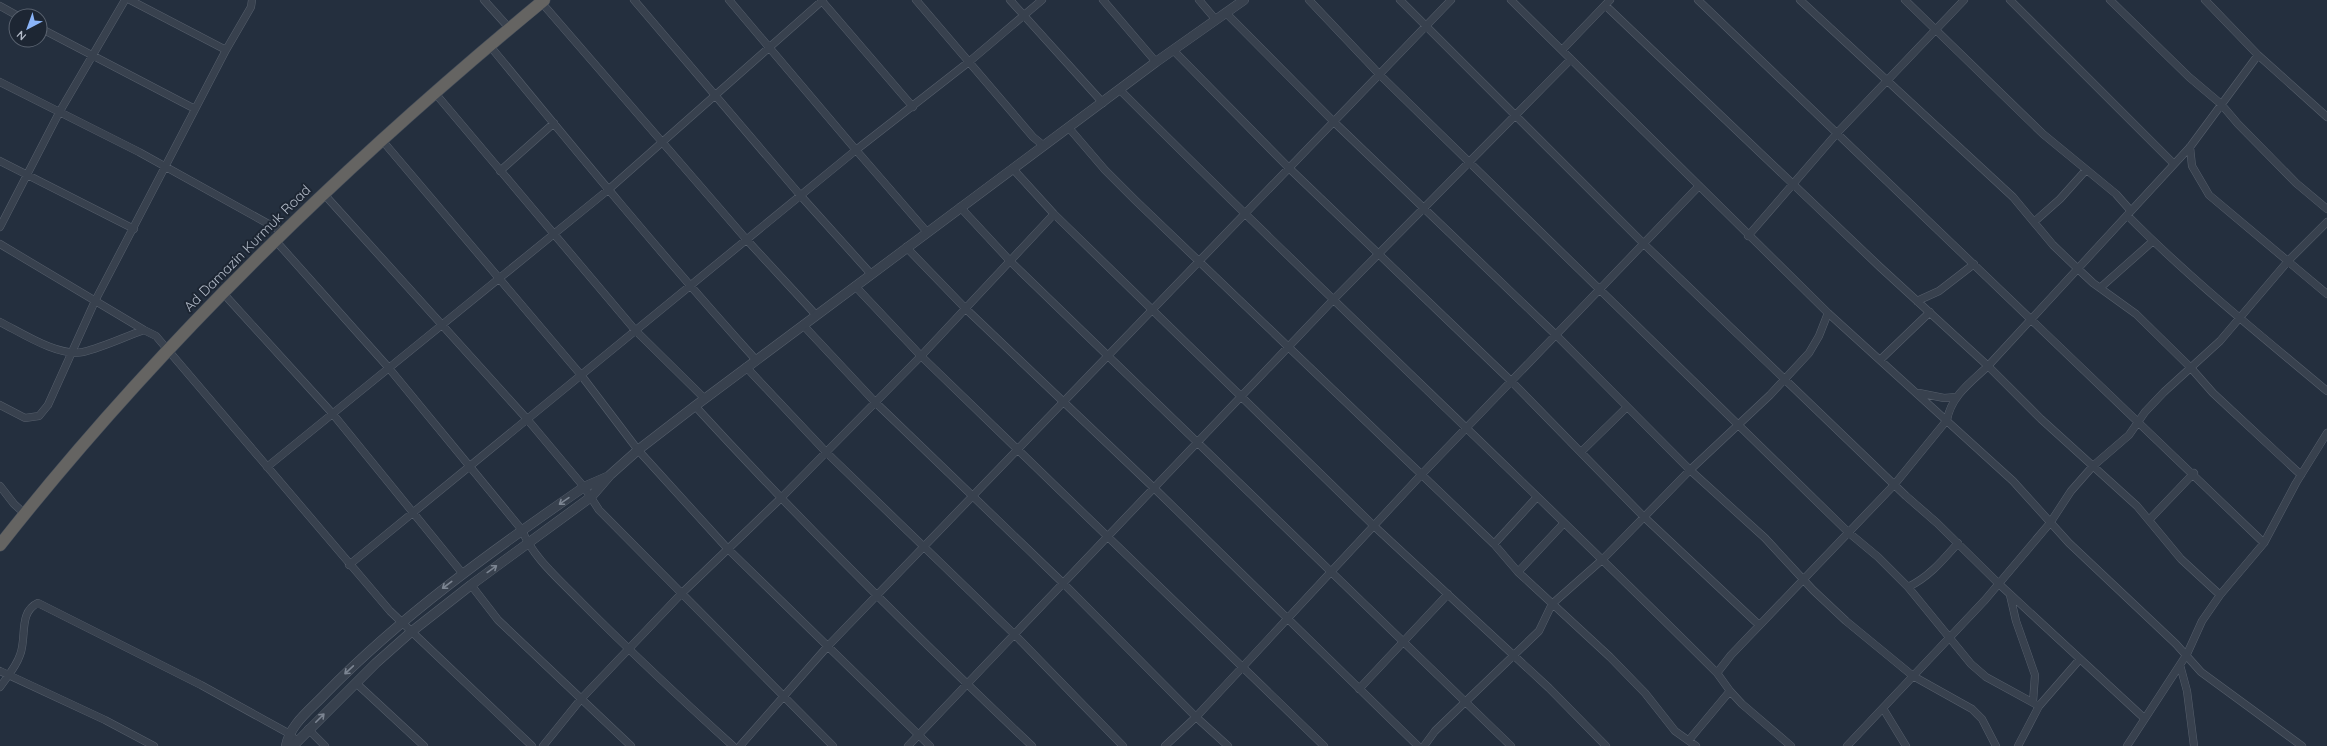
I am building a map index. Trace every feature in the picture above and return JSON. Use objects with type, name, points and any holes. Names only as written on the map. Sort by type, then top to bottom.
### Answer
[{"type":"highway","name":"Ad Damazin Kurmuk Road","points":[[0,546],[25,514],[167,349],[222,293],[323,193],[381,139],[542,1]]},
{"type":"street","points":[[0,227],[60,112],[125,0]]},
{"type":"street","points":[[130,0],[226,50]]},
{"type":"street","points":[[0,405],[25,418],[39,416],[48,405],[70,352],[95,301],[166,168],[226,50],[252,8],[252,0]]},
{"type":"street","points":[[484,0],[510,29]]},
{"type":"street","points":[[634,0],[800,196],[871,274]]},
{"type":"street","points":[[729,0],[927,232]]},
{"type":"street","points":[[267,467],[388,367],[608,190],[822,0],[913,107]]},
{"type":"street","points":[[916,0],[970,61],[1033,137],[1044,146]]},
{"type":"street","points":[[1010,0],[1103,103]]},
{"type":"street","points":[[349,565],[689,285],[856,150],[970,61],[1042,0]]},
{"type":"street","points":[[1103,0],[1156,62]]},
{"type":"street","points":[[1199,0],[1216,20]]},
{"type":"street","points":[[0,687],[23,649],[26,614],[32,606],[38,603],[201,685],[288,733],[295,744],[356,683],[411,632],[527,543],[591,497],[610,475],[638,450],[704,398],[1103,103],[1156,62],[1244,0]]},
{"type":"street","points":[[1310,0],[1380,74],[1848,532],[1878,557],[1908,587],[1986,677],[2036,704]]},
{"type":"street","points":[[1400,0],[1644,244],[1894,485],[1958,543],[1998,584],[2144,718]]},
{"type":"street","points":[[740,746],[784,698],[827,647],[1109,357],[1451,0]]},
{"type":"street","points":[[1511,0],[1698,187],[1828,313],[2013,481],[2069,543],[2187,654],[2192,663],[2206,676],[2302,746]]},
{"type":"street","points":[[1698,0],[2194,473],[2264,543]]},
{"type":"street","points":[[1800,0],[1886,82],[1999,184],[2077,268],[2100,288],[2136,314],[2191,368],[2213,393],[2301,474]]},
{"type":"street","points":[[1905,0],[2043,134],[2116,194],[2129,213],[2153,241],[2239,318],[2327,391]]},
{"type":"street","points":[[1748,236],[1838,132],[1964,0]]},
{"type":"street","points":[[2010,0],[2174,164]]},
{"type":"street","points":[[2110,0],[2189,77],[2221,104],[2238,124],[2296,183],[2327,209]]},
{"type":"street","points":[[2205,0],[2258,55],[2327,117]]},
{"type":"street","points":[[542,1],[661,142],[746,239],[816,315]]},
{"type":"street","points":[[1562,50],[1608,3],[1793,184],[1988,366],[2149,520],[2181,559],[2220,595]]},
{"type":"street","points":[[1226,13],[1334,122],[1425,207],[1556,335],[1690,470],[1765,538],[1803,579],[1846,621],[1913,676],[1972,709],[1982,719],[1996,746]]},
{"type":"street","points":[[48,32],[195,109]]},
{"type":"street","points":[[490,46],[608,190],[689,285],[756,360]]},
{"type":"street","points":[[1173,50],[1289,168],[1512,381],[1643,516],[1760,625]]},
{"type":"street","points":[[1717,673],[1731,655],[1894,485],[1947,420],[1949,408],[1956,397],[1988,366],[2190,147],[2258,55]]},
{"type":"street","points":[[908,746],[1064,584],[1288,346],[1571,59]]},
{"type":"street","points":[[0,82],[166,168],[279,236],[522,530],[527,543],[547,567],[628,649],[733,746]]},
{"type":"street","points":[[1120,90],[1245,215],[1603,559],[1717,673],[1730,691],[1791,746]]},
{"type":"street","points":[[435,93],[635,330],[704,398]]},
{"type":"street","points":[[500,171],[554,124]]},
{"type":"street","points":[[1069,128],[1110,175],[1494,544],[1518,572],[1615,662],[1645,693],[1675,731],[1696,746]]},
{"type":"street","points":[[381,139],[581,375],[638,450],[727,548],[930,746]]},
{"type":"street","points":[[2190,147],[2192,166],[2209,194],[2327,294]]},
{"type":"street","points":[[0,161],[134,229]]},
{"type":"street","points":[[1013,169],[1054,214],[1154,309],[1374,526],[1549,688],[1606,746]]},
{"type":"street","points":[[2034,222],[2060,199],[2086,170]]},
{"type":"street","points":[[1165,746],[1196,717],[1421,475],[1698,187]]},
{"type":"street","points":[[323,193],[527,419],[584,487],[604,515],[680,594],[833,746]]},
{"type":"street","points":[[960,208],[1011,262],[1511,746]]},
{"type":"street","points":[[543,746],[581,699],[680,594],[780,499],[921,356],[1011,262],[1054,214]]},
{"type":"street","points":[[1848,746],[1884,710],[1913,676],[1998,584],[2050,523],[2071,491],[2093,466],[2128,435],[2164,392],[2220,341],[2288,261],[2327,222]]},
{"type":"street","points":[[2100,288],[2153,241]]},
{"type":"street","points":[[0,244],[156,336],[349,565],[402,623],[532,746]]},
{"type":"street","points":[[906,248],[966,309],[1154,488],[1418,746]]},
{"type":"street","points":[[1917,301],[1939,291],[1974,264]]},
{"type":"street","points":[[855,286],[921,356],[1109,536],[1324,746]]},
{"type":"street","points":[[222,293],[332,413],[463,574]]},
{"type":"street","points":[[1880,360],[1930,312]]},
{"type":"street","points":[[1424,746],[1435,731],[1514,657],[1539,631],[1552,604],[1603,559],[1643,516],[1785,379],[1809,353],[1819,336],[1828,313]]},
{"type":"street","points":[[0,322],[48,346],[70,352],[82,352],[144,330]]},
{"type":"street","points":[[802,325],[875,402],[1064,584],[1196,717],[1228,746]]},
{"type":"street","points":[[746,367],[826,452],[1015,635],[1123,746]]},
{"type":"street","points":[[1917,393],[1944,398],[1956,397]]},
{"type":"street","points":[[695,406],[780,499],[876,596],[1032,746]]},
{"type":"street","points":[[1581,452],[1627,407]]},
{"type":"street","points":[[2127,746],[2187,654],[2202,621],[2220,595],[2264,543],[2301,474],[2327,433]]},
{"type":"street","points":[[2149,520],[2194,473]]},
{"type":"street","points":[[286,746],[288,733],[335,684],[402,623],[463,574],[522,530],[584,487],[610,475]]},
{"type":"street","points":[[0,486],[14,504],[25,514]]},
{"type":"street","points":[[1494,544],[1537,497]]},
{"type":"street","points":[[1518,572],[1564,523]]},
{"type":"street","points":[[1908,587],[1917,583],[1937,567],[1958,543]]},
{"type":"street","points":[[471,585],[498,620],[631,746]]},
{"type":"street","points":[[1359,689],[1402,641],[1448,594]]},
{"type":"street","points":[[2010,595],[2016,621],[2035,675],[2036,704]]},
{"type":"street","points":[[2018,746],[2036,704],[2080,658]]},
{"type":"street","points":[[2180,665],[2187,691],[2194,746]]},
{"type":"street","points":[[0,671],[105,720],[154,746]]},
{"type":"street","points":[[356,683],[424,746]]},
{"type":"street","points":[[1689,740],[1730,691]]},
{"type":"street","points":[[1884,710],[1906,746]]},
{"type":"street","points":[[308,730],[325,746]]}]
